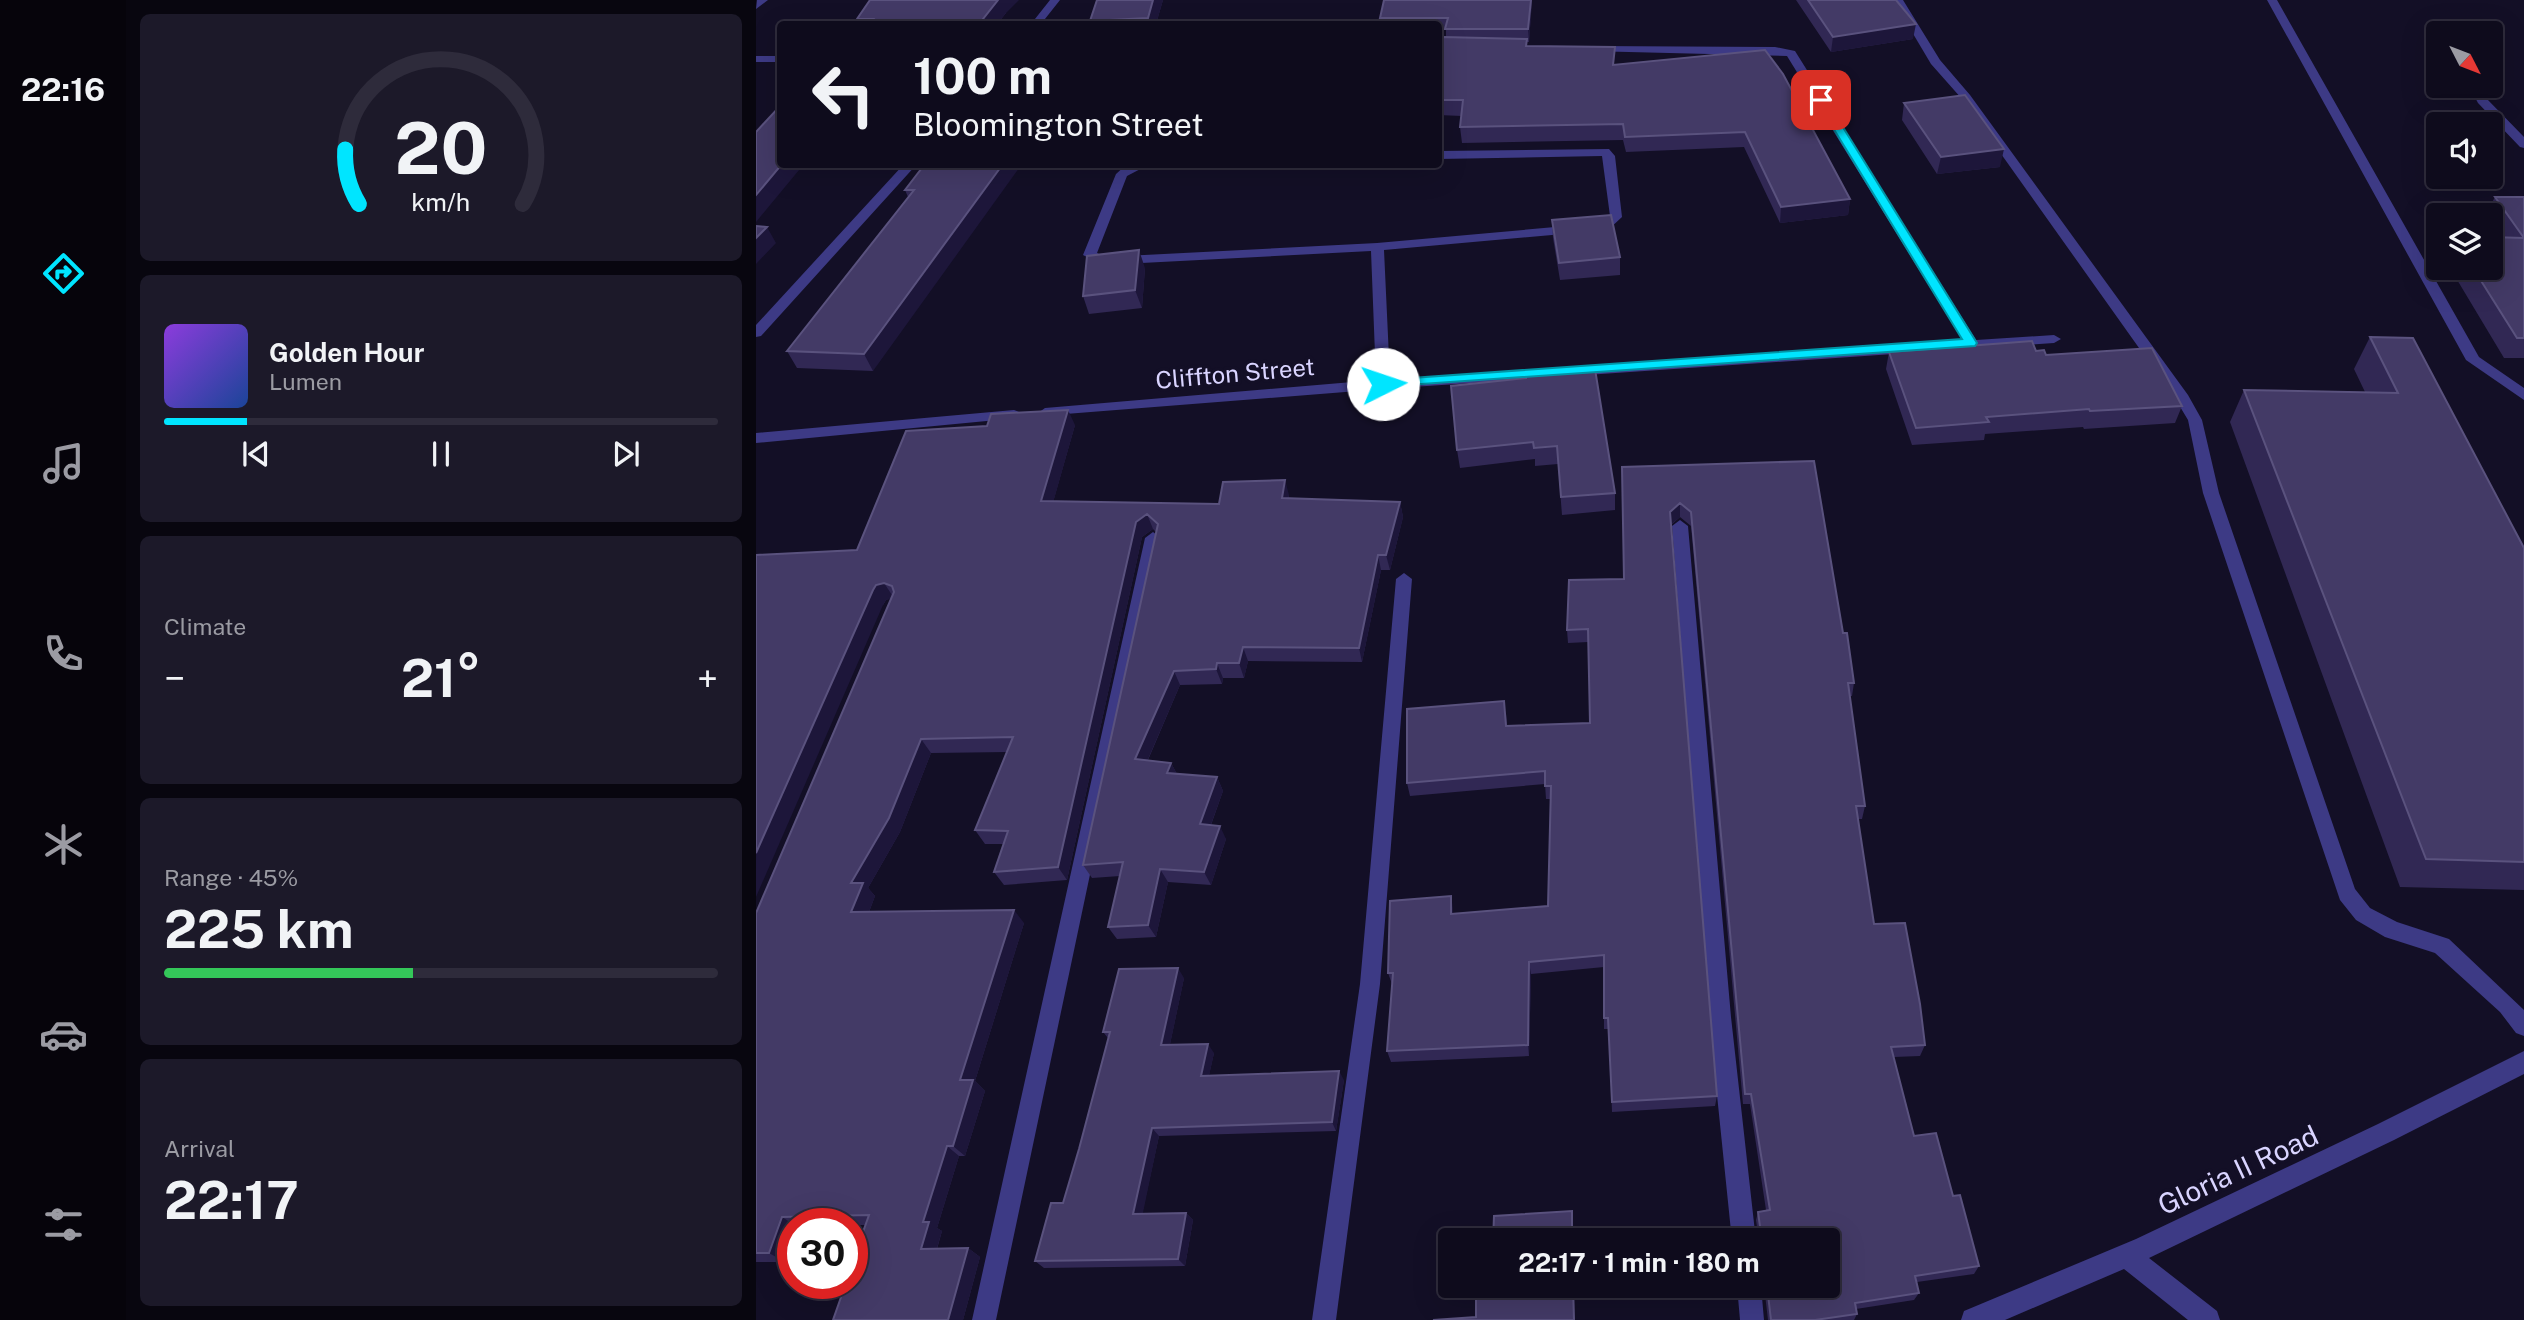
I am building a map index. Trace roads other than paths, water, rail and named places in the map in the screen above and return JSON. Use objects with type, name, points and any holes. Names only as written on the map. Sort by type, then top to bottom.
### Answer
[{"type":"street","points":[[756,6],[763,0]]},
{"type":"street","points":[[1038,21],[1055,0]]},
{"type":"street","points":[[1898,0],[1935,62],[1966,97],[2183,398],[2195,420],[2211,493],[2347,894],[2363,914],[2382,925],[2442,946],[2507,1005],[2524,1026]]},
{"type":"street","points":[[2272,0],[2473,360],[2524,396]]},
{"type":"street","points":[[1573,48],[1775,50],[1791,53],[1971,343]]},
{"type":"street","points":[[756,59],[777,59]]},
{"type":"street","points":[[2480,98],[2524,144]]},
{"type":"street","points":[[1130,168],[1122,174],[1090,255],[1095,259],[1103,261],[1377,247],[1603,227],[1616,217],[1609,156],[1605,152],[1442,155]]},
{"type":"street","points":[[756,333],[907,168]]},
{"type":"street","points":[[1377,247],[1383,384]]},
{"type":"street","name":"Cliffton Street","points":[[756,438],[1383,384],[2054,339]]},
{"type":"street","points":[[1680,526],[1718,1004],[1743,1228]]},
{"type":"street","points":[[984,1320],[1153,538]]},
{"type":"street","points":[[1324,1320],[1370,984],[1404,579]]},
{"type":"street","name":"Gloria II Road","points":[[1973,1320],[2039,1296],[2127,1256],[2438,1108],[2524,1062]]},
{"type":"street","points":[[2127,1256],[2208,1320]]},
{"type":"street","points":[[1750,1298],[1752,1320]]}]
